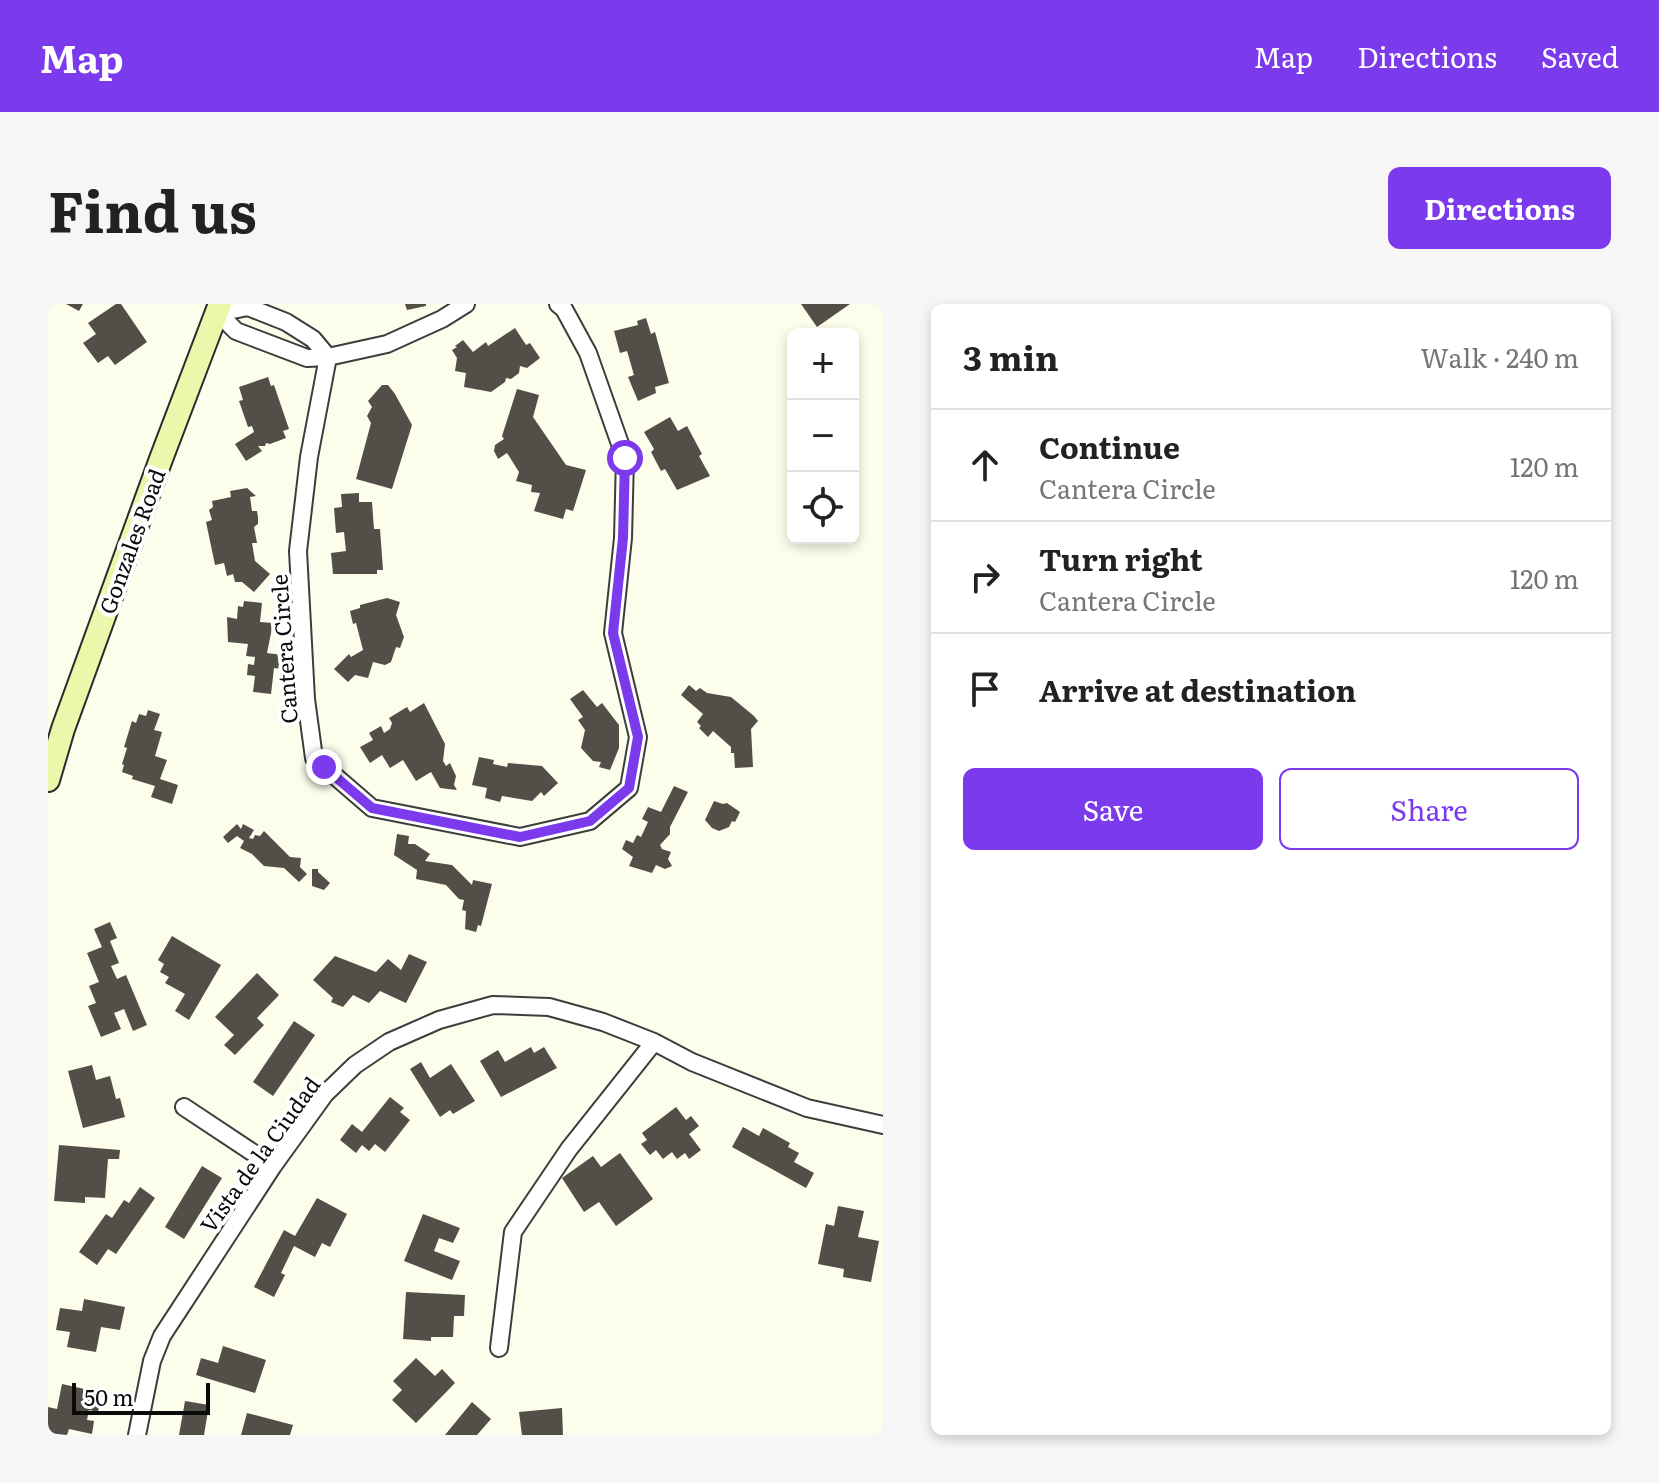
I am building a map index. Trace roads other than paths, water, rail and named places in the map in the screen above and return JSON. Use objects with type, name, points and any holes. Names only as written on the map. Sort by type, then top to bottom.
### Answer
[{"type":"street","points":[[219,308],[236,331],[307,358],[328,357],[387,344],[442,319],[466,304]]},
{"type":"street","name":"Cantera Circle","points":[[328,357],[309,457],[298,551],[306,699],[314,758],[372,808],[520,837],[534,834],[590,821],[629,788],[638,737],[613,633],[623,538],[625,458],[588,353],[564,309],[558,304]]},
{"type":"street","points":[[219,308],[248,307],[286,322],[313,339],[328,357]]},
{"type":"street","name":"Gonzales Road","points":[[48,780],[84,669],[219,308]]},
{"type":"street","name":"Vista de la Ciudad","points":[[137,1435],[152,1361],[162,1336],[273,1166],[325,1094],[355,1065],[389,1042],[439,1020],[493,1005],[549,1007],[603,1022],[807,1108],[883,1125]]},
{"type":"street","points":[[499,1348],[513,1232],[569,1149],[654,1042]]},
{"type":"street","points":[[184,1107],[273,1166]]}]
